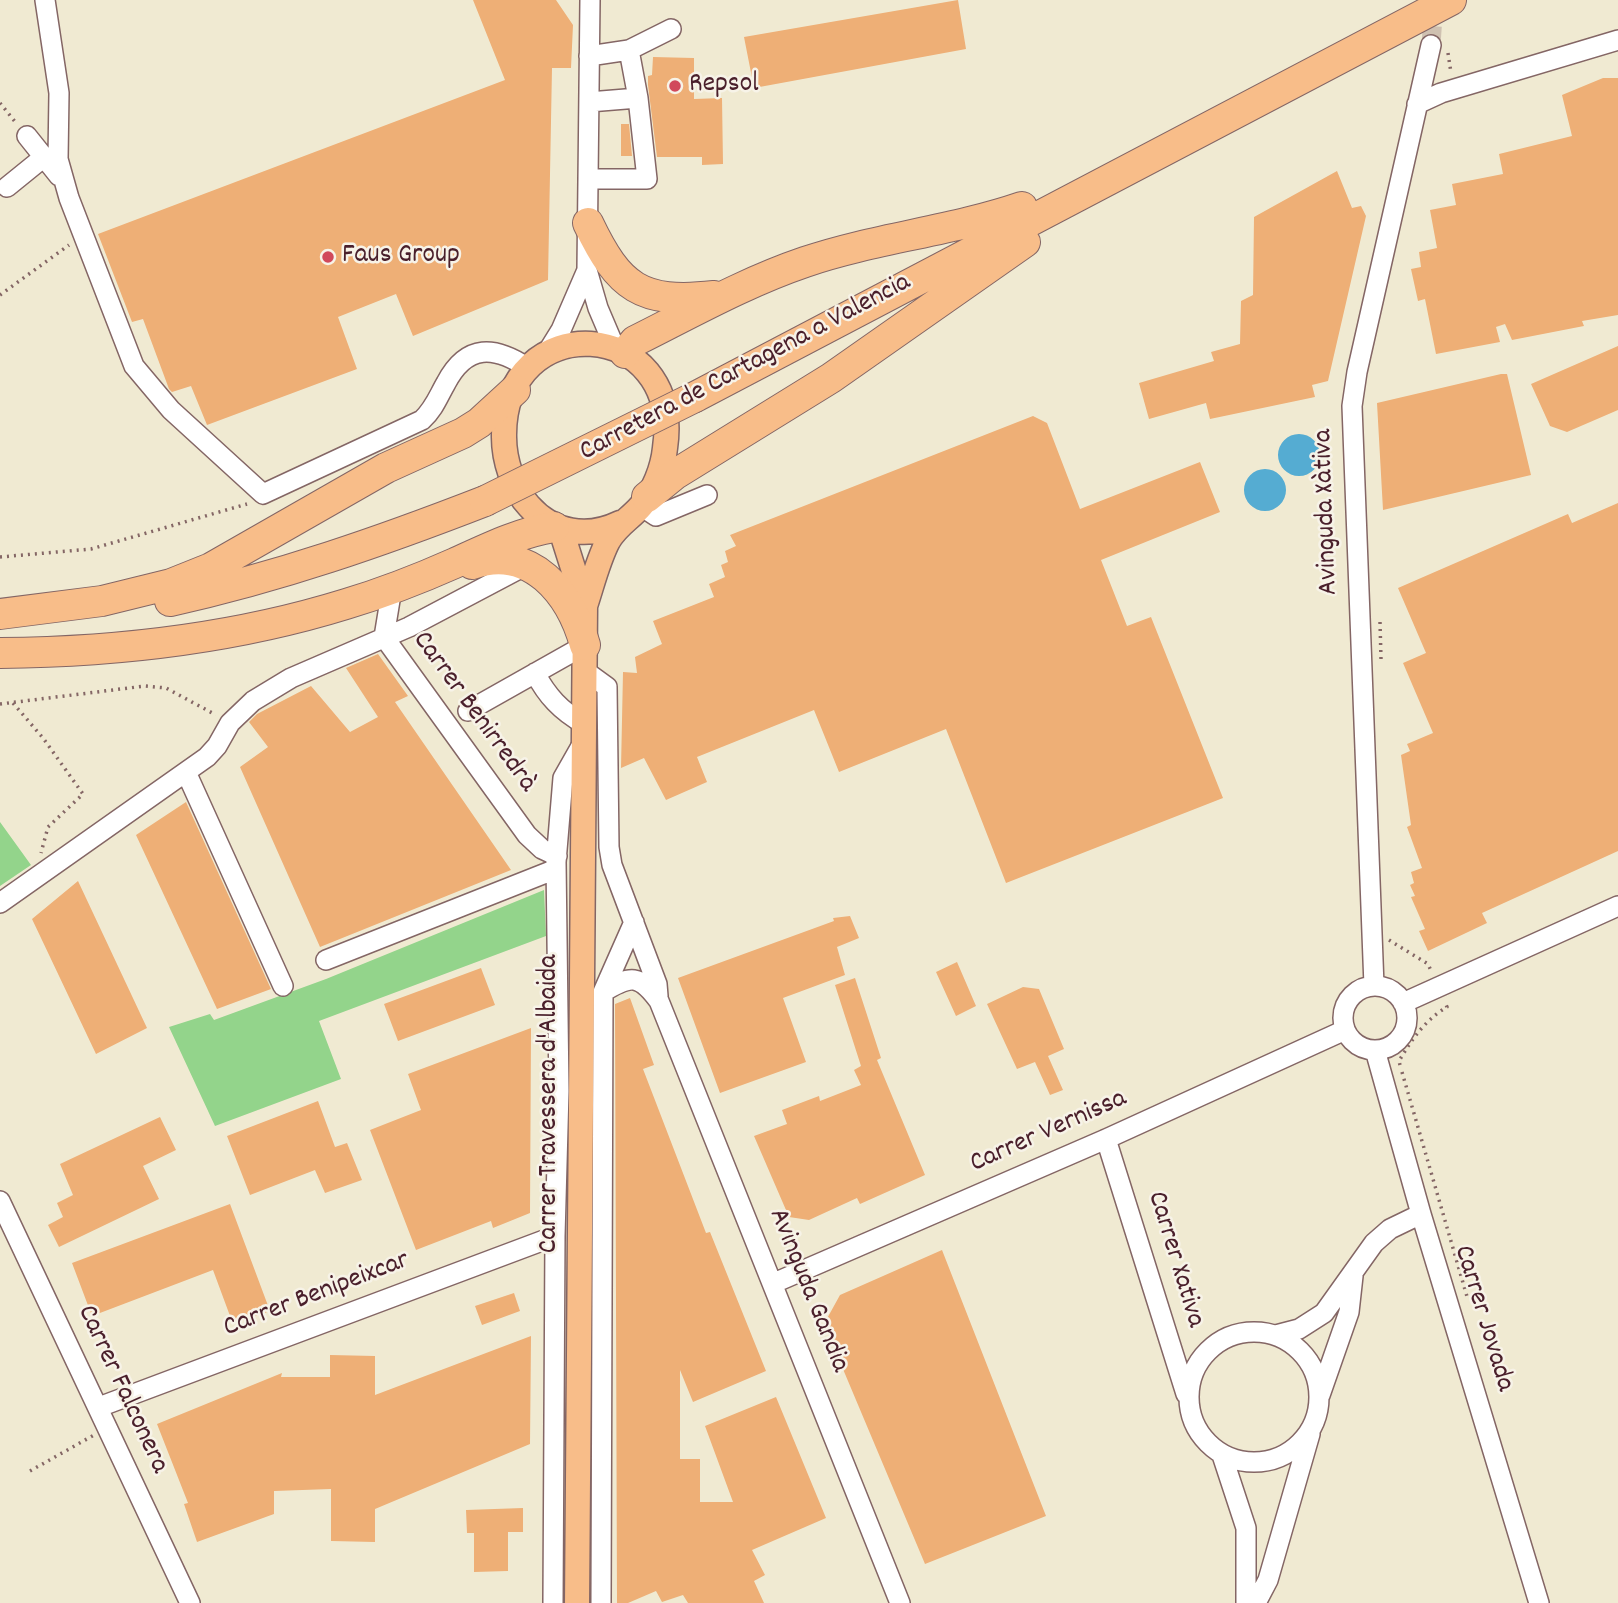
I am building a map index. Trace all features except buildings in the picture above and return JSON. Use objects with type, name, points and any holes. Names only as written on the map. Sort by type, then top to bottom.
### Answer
[{"type":"highway","name":"Carretera de Cartagena a Valencia","points":[[0,626],[119,612],[272,576],[347,553],[485,501],[695,397],[1451,0]]},
{"type":"highway","points":[[620,350],[728,294],[806,262],[985,220],[1027,205],[1251,91],[1361,47]]},
{"type":"highway","points":[[644,501],[674,475],[831,378],[1009,251],[1246,121],[1361,47]]},
{"type":"highway","points":[[588,223],[609,264],[637,289],[657,297],[669,298],[728,294]]},
{"type":"highway","points":[[0,614],[102,601],[171,584],[211,568],[386,468],[463,433],[479,423],[522,379]]},
{"type":"highway","points":[[405,584],[499,542],[557,528]]},
{"type":"highway","points":[[0,653],[108,650],[229,634],[345,605],[405,584],[501,558],[530,566],[564,595],[579,621],[585,658]]},
{"type":"main road","points":[[588,343],[620,350],[648,372],[665,411],[666,447],[661,467],[644,501],[620,523],[588,532],[557,528],[526,503],[506,461],[505,417],[522,379],[548,351],[560,345],[588,343]]},
{"type":"main road","name":"Carrer Travessera d'Albaida","points":[[577,1603],[585,606],[607,542],[620,523]]},
{"type":"main road","name":"Carrer Travessera d'Albaida","points":[[557,528],[585,606]]},
{"type":"street","points":[[45,0],[58,82],[58,159],[83,234],[134,366],[171,410],[263,494],[422,420],[436,405],[451,373],[470,356],[489,350],[509,355],[522,379]]},
{"type":"street","points":[[590,0],[587,270],[598,308],[620,350]]},
{"type":"street","points":[[589,56],[629,50],[671,29]]},
{"type":"street","points":[[1417,104],[1441,93],[1618,40]]},
{"type":"street","name":"Avinguda Xàtiva","points":[[1374,986],[1352,406],[1357,372],[1417,104],[1438,43]]},
{"type":"street","points":[[589,179],[647,179],[638,98],[629,50]]},
{"type":"street","points":[[589,102],[638,98]]},
{"type":"street","points":[[27,136],[65,182]]},
{"type":"street","points":[[7,187],[44,157]]},
{"type":"street","points":[[548,351],[561,330],[587,270]]},
{"type":"street","points":[[644,501],[656,516],[707,495]]},
{"type":"street","points":[[0,903],[212,752],[230,723],[253,701],[291,678],[384,637],[517,570]]},
{"type":"street","points":[[384,637],[405,584]]},
{"type":"street","name":"Carrer Benirredrà","points":[[384,637],[517,821],[556,862]]},
{"type":"street","points":[[468,711],[535,673],[585,658]]},
{"type":"street","name":"Avinguda Gandia","points":[[585,658],[607,687],[609,847],[612,865],[657,984],[659,1001],[900,1603]]},
{"type":"street","points":[[535,673],[552,699],[584,732],[563,778],[556,862],[559,1091],[555,1236],[553,1603]]},
{"type":"street","points":[[186,772],[283,986]]},
{"type":"street","points":[[326,960],[556,862]]},
{"type":"street","points":[[1403,1003],[1618,906]]},
{"type":"street","points":[[557,942],[583,910]]},
{"type":"street","points":[[601,1603],[603,992],[634,922]]},
{"type":"street","points":[[603,992],[625,979],[635,979],[645,983],[659,1001]]},
{"type":"street","points":[[1364,987],[1391,990],[1403,1003],[1406,1014],[1402,1035],[1395,1042],[1375,1050],[1357,1045],[1345,1030],[1343,1009],[1348,1000],[1364,987]]},
{"type":"street","name":"Carrer Vernissa","points":[[774,1283],[1106,1139],[1345,1030]]},
{"type":"street","name":"Carrer Jovada","points":[[1375,1050],[1421,1214],[1539,1603]]},
{"type":"street","name":"Carrer Xativa","points":[[1106,1139],[1188,1399]]},
{"type":"street","name":"Carrer Falconera","points":[[2,1210],[99,1407],[190,1603]]},
{"type":"street","points":[[1276,1335],[1299,1329],[1325,1313],[1374,1243],[1390,1229],[1421,1214]]},
{"type":"street","name":"Carrer Benipeixcar","points":[[99,1407],[555,1236]]},
{"type":"street","points":[[1256,1603],[1268,1580],[1318,1414],[1320,1396],[1349,1312],[1354,1268]]},
{"type":"street","points":[[1311,1431],[1298,1446],[1271,1460],[1241,1462],[1222,1455],[1198,1432],[1188,1399],[1191,1378],[1200,1359],[1215,1344],[1234,1335],[1255,1332],[1276,1335],[1293,1344],[1307,1358],[1317,1376],[1320,1396]]},
{"type":"street","points":[[1222,1455],[1246,1528],[1246,1603]]},
{"type":"path","points":[[1438,43],[1452,74],[1441,93]]},
{"type":"path","points":[[0,103],[27,136]]},
{"type":"path","points":[[0,295],[83,234]]},
{"type":"path","points":[[0,557],[92,549],[234,509],[263,494]]},
{"type":"path","points":[[1380,615],[1382,670]]},
{"type":"path","points":[[0,704],[145,686],[166,688],[230,723]]},
{"type":"path","points":[[13,704],[43,738],[83,794],[48,827],[34,879]]},
{"type":"path","points":[[1389,926],[1389,940],[1427,964],[1447,1007],[1432,1016],[1415,1034],[1399,1061],[1472,1313]]},
{"type":"path","points":[[30,1471],[108,1427]]},
{"type":"green space","points":[[0,822],[31,865],[0,886]]},
{"type":"green space","points":[[544,890],[546,936],[319,1021],[341,1079],[215,1126],[169,1027],[210,1014],[214,1020],[326,979]]},
{"type":"water","points":[[1299,434],[1314,440],[1320,455],[1314,470],[1299,476],[1284,470],[1278,455],[1284,440]]},
{"type":"water","points":[[1265,469],[1280,475],[1286,490],[1280,505],[1265,511],[1250,505],[1244,490],[1250,475]]},
{"type":"tunnel","points":[[1431,45],[1434,1]]},
{"type":"place","name":"Repsol","points":[[675,86]]},
{"type":"place","name":"Faus Group","points":[[328,257]]}]
